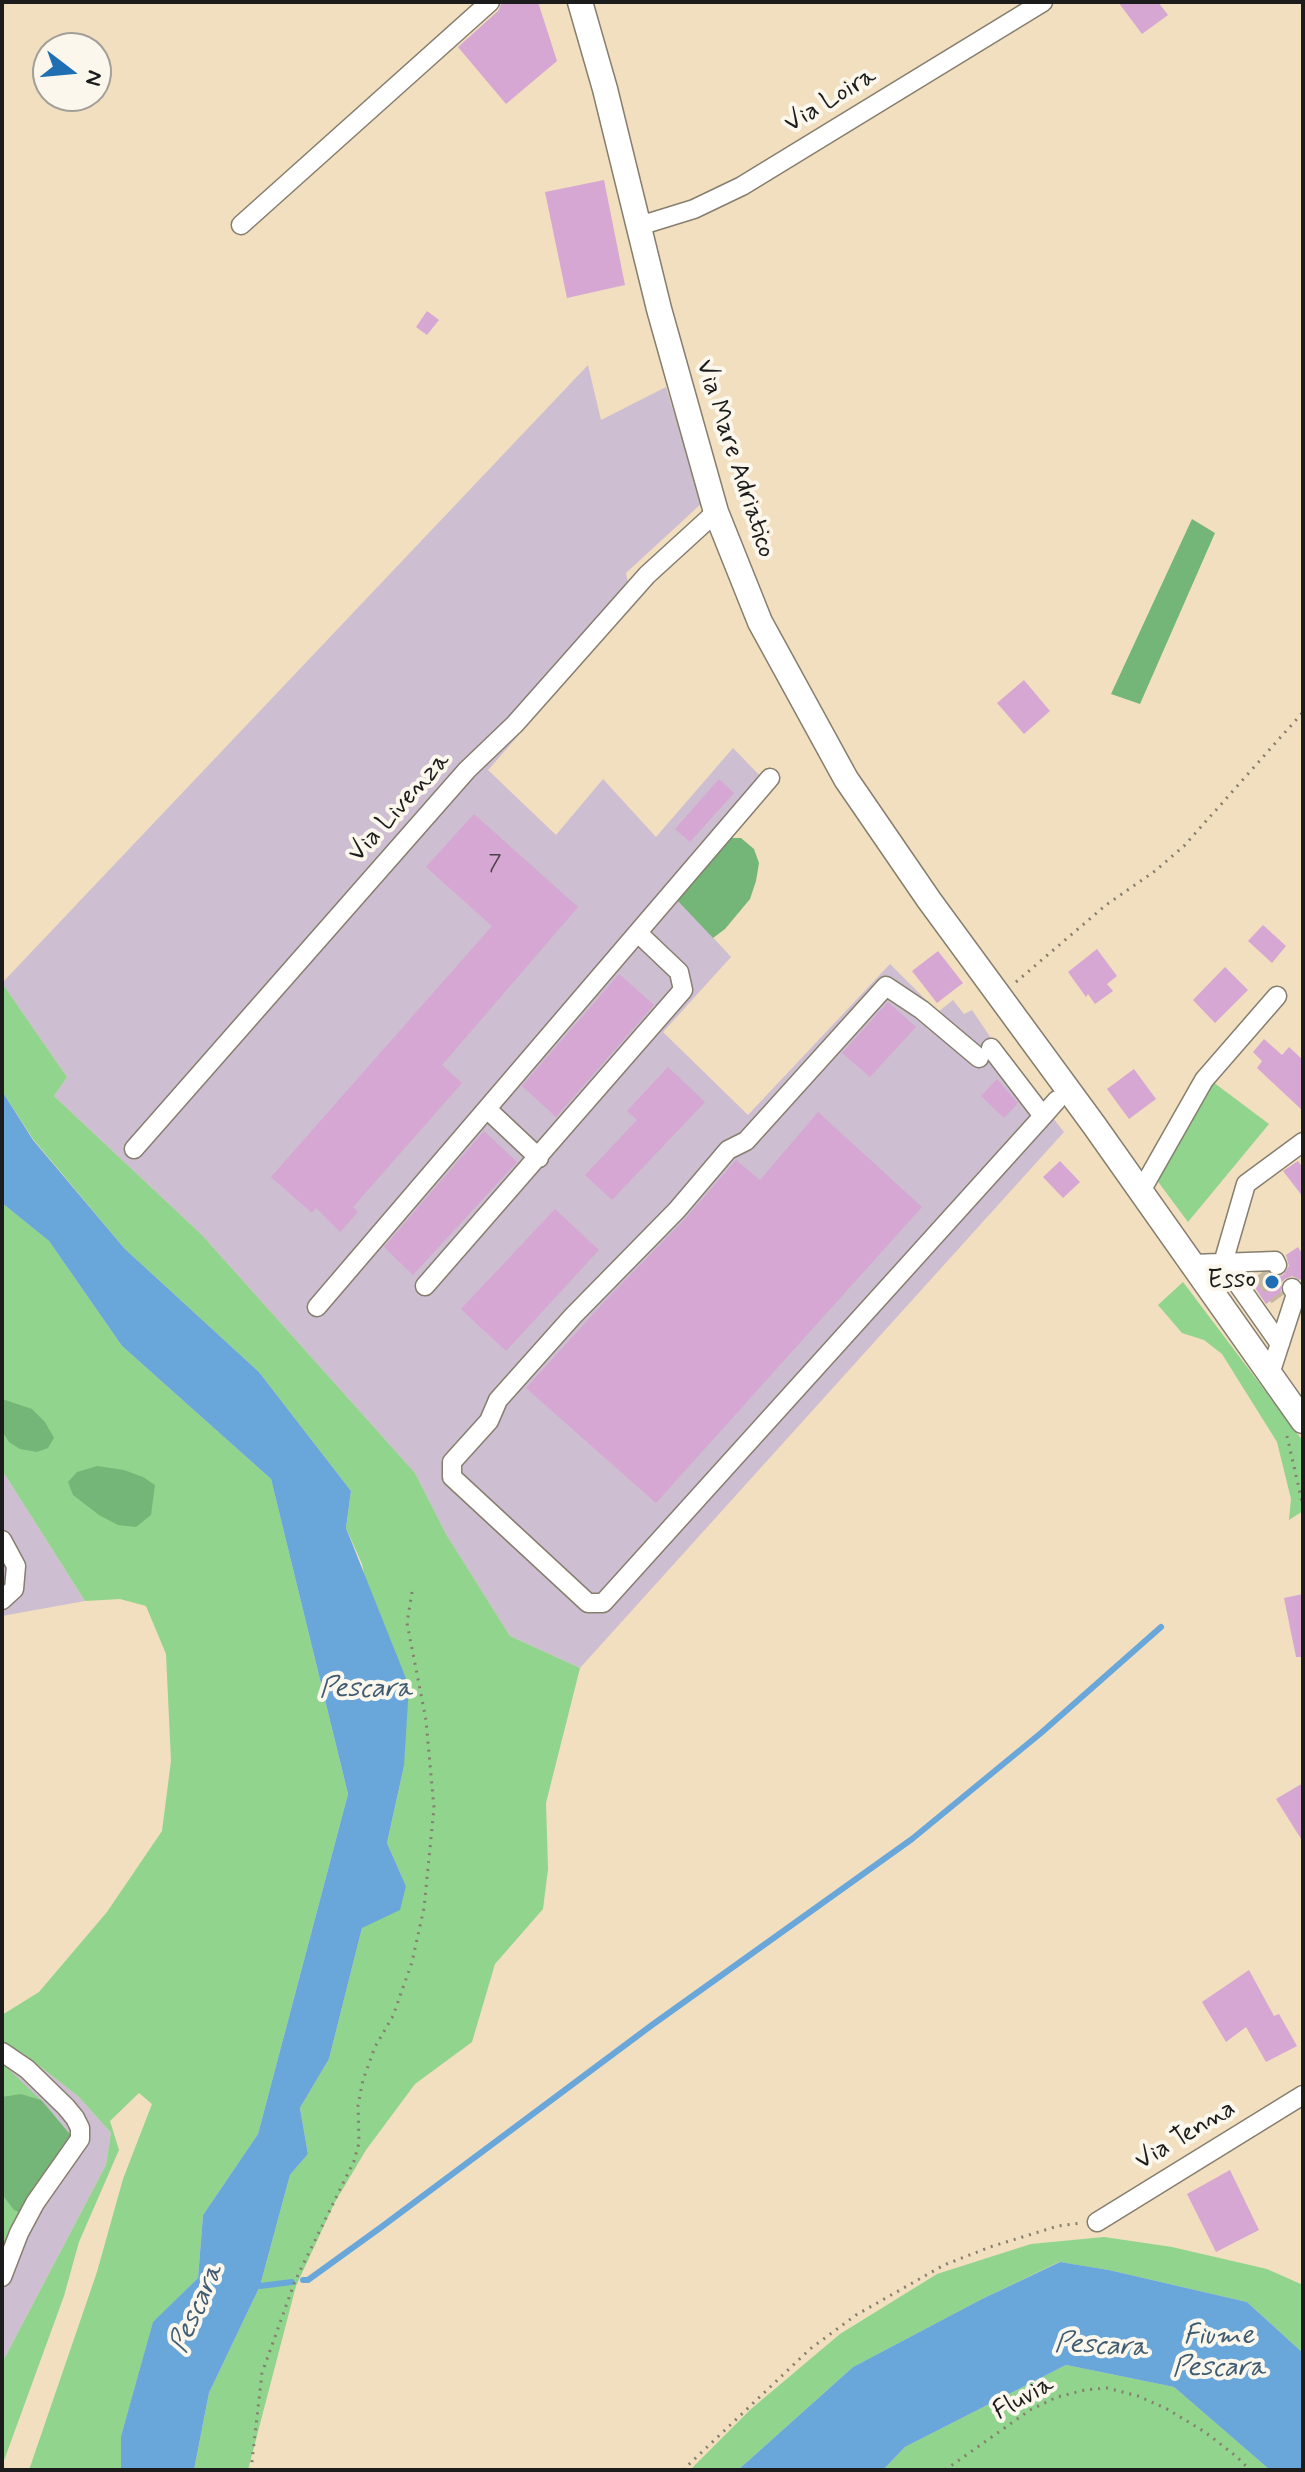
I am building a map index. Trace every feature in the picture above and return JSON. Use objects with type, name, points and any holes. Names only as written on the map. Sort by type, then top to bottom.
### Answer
[{"type":"main road","name":"Via Mare Adriatico","points":[[580,2],[605,89],[659,309],[716,512],[760,622],[846,779],[929,900],[1000,995],[1002,1039]]},
{"type":"main road","name":"Via Mare Adriatico","points":[[983,972],[985,1002],[1002,1039],[1038,1078],[1050,1108],[1094,1125]]},
{"type":"main road","name":"Via Mare Adriatico","points":[[1002,1039],[1056,1074],[1270,1374],[1294,1425]]},
{"type":"street","points":[[241,225],[490,2]]},
{"type":"street","name":"Via Loira","points":[[639,226],[694,209],[742,186],[1043,2]]},
{"type":"street","name":"Via Livenza","points":[[134,1149],[467,770],[515,724],[647,575],[716,512]]},
{"type":"street","points":[[317,1307],[770,778]]},
{"type":"street","points":[[425,1286],[683,990],[679,972],[638,933]]},
{"type":"street","points":[[1002,1039],[922,1010],[886,986],[746,1141],[728,1150],[677,1210],[573,1316],[498,1400],[489,1421],[452,1462],[452,1477],[588,1603],[603,1603],[1050,1108]]},
{"type":"street","points":[[1141,1191],[1204,1080],[1277,996]]},
{"type":"street","points":[[487,1109],[539,1158]]},
{"type":"street","points":[[1223,1263],[1246,1184],[1303,1142]]},
{"type":"street","points":[[1223,1263],[1280,1344]]},
{"type":"street","points":[[1192,1264],[1264,1267]]},
{"type":"street","points":[[1270,1374],[1290,1314],[1285,1293]]},
{"type":"street","points":[[2,1540],[16,1566],[14,1589],[2,1600]]},
{"type":"street","points":[[2,2052],[27,2069],[66,2107],[80,2128],[80,2139],[35,2203],[2,2277]]},
{"type":"street","name":"Via Tenna","points":[[1097,2222],[1303,2095]]},
{"type":"path","points":[[1000,995],[1106,905],[1155,871],[1184,846],[1303,712]]},
{"type":"path","points":[[1294,1425],[1303,1506]]},
{"type":"path","points":[[251,2470],[262,2373],[295,2281],[354,2161],[359,2143],[358,2105],[363,2080],[375,2047],[393,2016],[412,1962],[424,1908],[434,1808],[426,1720],[407,1623],[413,1586]]},
{"type":"path","points":[[683,2470],[810,2349],[882,2299],[944,2265],[990,2247],[1058,2226],[1097,2222]]},
{"type":"path","name":"Fluvia","points":[[945,2470],[1030,2410],[1057,2397],[1107,2388],[1138,2396],[1167,2409],[1205,2432],[1250,2470]]},
{"type":"shaded area","points":[[588,365],[601,420],[666,387],[702,503],[626,573],[632,606],[488,770],[556,835],[603,779],[656,837],[733,748],[771,787],[678,899],[731,957],[663,1032],[748,1115],[890,964],[938,1012],[953,1000],[964,1014],[972,1010],[1064,1132],[580,1668],[510,1636],[446,1534],[415,1473],[202,1235],[54,1096],[67,1077],[2,983]]},
{"type":"shaded area","points":[[2,1470],[85,1601],[2,1616]]},
{"type":"shaded area","points":[[2,2044],[24,2054],[79,2097],[111,2133],[106,2165],[2,2363]]},
{"type":"green space","points":[[1192,519],[1215,533],[1140,704],[1111,694]]},
{"type":"green space","points":[[729,838],[741,838],[754,849],[759,863],[750,899],[725,929],[713,938],[677,900]]},
{"type":"green space","points":[[2,983],[67,1077],[54,1096],[202,1235],[415,1473],[446,1534],[510,1636],[580,1668],[546,1803],[548,1869],[543,1909],[495,1964],[472,2042],[415,2084],[366,2150],[335,2202],[296,2286],[248,2470],[194,2470],[209,2393],[260,2286],[290,2175],[308,2154],[300,2108],[329,2059],[362,1928],[406,1886],[387,1843],[404,1766],[362,1564],[346,1528],[351,1491],[259,1372],[125,1249],[33,1139],[2,1091]]},
{"type":"green space","points":[[1213,1082],[1269,1124],[1188,1222],[1156,1179]]},
{"type":"green space","points":[[2,1203],[49,1241],[122,1346],[271,1479],[348,1794],[258,2134],[203,2215],[198,2278],[153,2323],[121,2436],[121,2470],[29,2470],[97,2272],[123,2179],[152,2104],[139,2093],[110,2121],[119,2150],[79,2242],[64,2296],[2,2466],[2,2363],[106,2165],[111,2133],[79,2097],[24,2054],[2,2044],[2,2015],[39,1992],[107,1912],[162,1831],[171,1761],[166,1654],[146,1606],[120,1599],[85,1601],[2,1470]]},
{"type":"green space","points":[[1183,1282],[1303,1441],[1303,1511],[1289,1520],[1291,1499],[1277,1442],[1222,1354],[1204,1340],[1182,1333],[1158,1305]]},
{"type":"green space","points":[[2,1399],[32,1409],[45,1422],[54,1438],[48,1448],[37,1452],[20,1449],[9,1442],[2,1431]]},
{"type":"green space","points":[[97,1466],[124,1470],[155,1485],[151,1515],[136,1527],[118,1525],[73,1495],[68,1482],[77,1472]]},
{"type":"green space","points":[[2,2063],[46,2105],[73,2138],[2,2260]]},
{"type":"green space","points":[[21,2094],[41,2100],[73,2138],[21,2213],[14,2210],[2,2194],[2,2097]]},
{"type":"green space","points":[[1104,2237],[1172,2247],[1267,2269],[1303,2285],[1303,2353],[1247,2302],[1109,2270],[1059,2262],[853,2367],[738,2470],[690,2470],[751,2409],[840,2334],[937,2274],[1031,2244]]},
{"type":"green space","points":[[1066,2365],[1174,2387],[1270,2470],[883,2470],[905,2447]]},
{"type":"water","name":"Pescara","points":[[2,1091],[33,1140],[125,1249],[259,1372],[351,1491],[346,1528],[409,1686],[404,1766],[387,1843],[406,1886],[400,1910],[362,1928],[329,2059],[300,2108],[308,2154],[290,2175],[260,2286],[209,2393],[194,2470],[121,2470],[121,2436],[153,2322],[198,2278],[203,2215],[258,2134],[348,1794],[271,1479],[122,1346],[49,1241],[2,1203]]},
{"type":"water","name":"Fiume Pescara","points":[[1060,2262],[1109,2270],[1247,2302],[1303,2353],[1303,2470],[1270,2470],[1174,2387],[1066,2365],[905,2447],[883,2470],[738,2470],[853,2367]]},
{"type":"building","points":[[502,2],[538,2],[557,61],[506,104],[458,47],[498,11]]},
{"type":"building","points":[[1118,2],[1158,2],[1168,15],[1142,34]]},
{"type":"building","points":[[604,180],[625,285],[567,298],[545,192]]},
{"type":"building","points":[[427,311],[439,320],[427,335],[416,327]]},
{"type":"building","points":[[1024,680],[1050,711],[1024,734],[997,703]]},
{"type":"building","points":[[719,779],[734,793],[690,842],[675,829]]},
{"type":"building","points":[[474,814],[578,907],[442,1065],[462,1083],[353,1207],[358,1212],[340,1232],[316,1208],[312,1213],[271,1177],[492,926],[426,867]]},
{"type":"building","points":[[1263,925],[1286,946],[1272,963],[1248,941]]},
{"type":"building","points":[[1097,949],[1117,976],[1107,984],[1113,991],[1095,1004],[1068,972]]},
{"type":"building","points":[[938,951],[963,983],[937,1003],[912,971]]},
{"type":"building","points":[[1225,967],[1248,990],[1215,1023],[1193,1000]]},
{"type":"building","points":[[619,974],[654,1005],[556,1117],[522,1086]]},
{"type":"building","points":[[888,1002],[916,1027],[870,1077],[842,1053]]},
{"type":"building","points":[[1264,1039],[1282,1055],[1289,1047],[1303,1060],[1303,1111],[1257,1068],[1262,1061],[1253,1052]]},
{"type":"building","points":[[668,1067],[705,1102],[612,1200],[585,1175],[637,1120],[627,1111]]},
{"type":"building","points":[[1134,1069],[1156,1099],[1129,1119],[1107,1089]]},
{"type":"building","points":[[997,1079],[1018,1103],[1004,1118],[981,1096]]},
{"type":"building","points":[[818,1112],[922,1207],[656,1503],[526,1388],[686,1218],[736,1160],[760,1180]]},
{"type":"building","points":[[484,1131],[517,1162],[413,1275],[384,1247]]},
{"type":"building","points":[[1060,1161],[1080,1182],[1063,1198],[1043,1177]]},
{"type":"building","points":[[1298,1161],[1303,1168],[1303,1197],[1283,1171]]},
{"type":"building","points":[[555,1209],[599,1250],[506,1351],[461,1309]]},
{"type":"building","points":[[1298,1247],[1303,1255],[1303,1278],[1300,1280],[1292,1276],[1285,1279],[1281,1283],[1281,1293],[1266,1304],[1252,1283],[1265,1273],[1276,1277],[1283,1275],[1289,1266],[1286,1255]]},
{"type":"building","points":[[1303,1594],[1303,1657],[1296,1657],[1284,1598]]},
{"type":"building","points":[[1303,1783],[1303,1842],[1276,1799]]},
{"type":"building","points":[[1249,1970],[1274,2016],[1279,2014],[1297,2046],[1266,2062],[1246,2027],[1226,2042],[1202,2002]]},
{"type":"building","points":[[1230,2170],[1259,2230],[1216,2252],[1187,2194]]},
{"type":"waterway","points":[[303,2280],[308,2280],[380,2228],[652,2025],[912,1839],[1041,1733],[1161,1627]]},
{"type":"waterway","points":[[252,2284],[292,2282]]},
{"type":"tunnel","points":[[1261,1273],[1279,1298]]},
{"type":"place","name":"Esso","points":[[1272,1282]]}]
